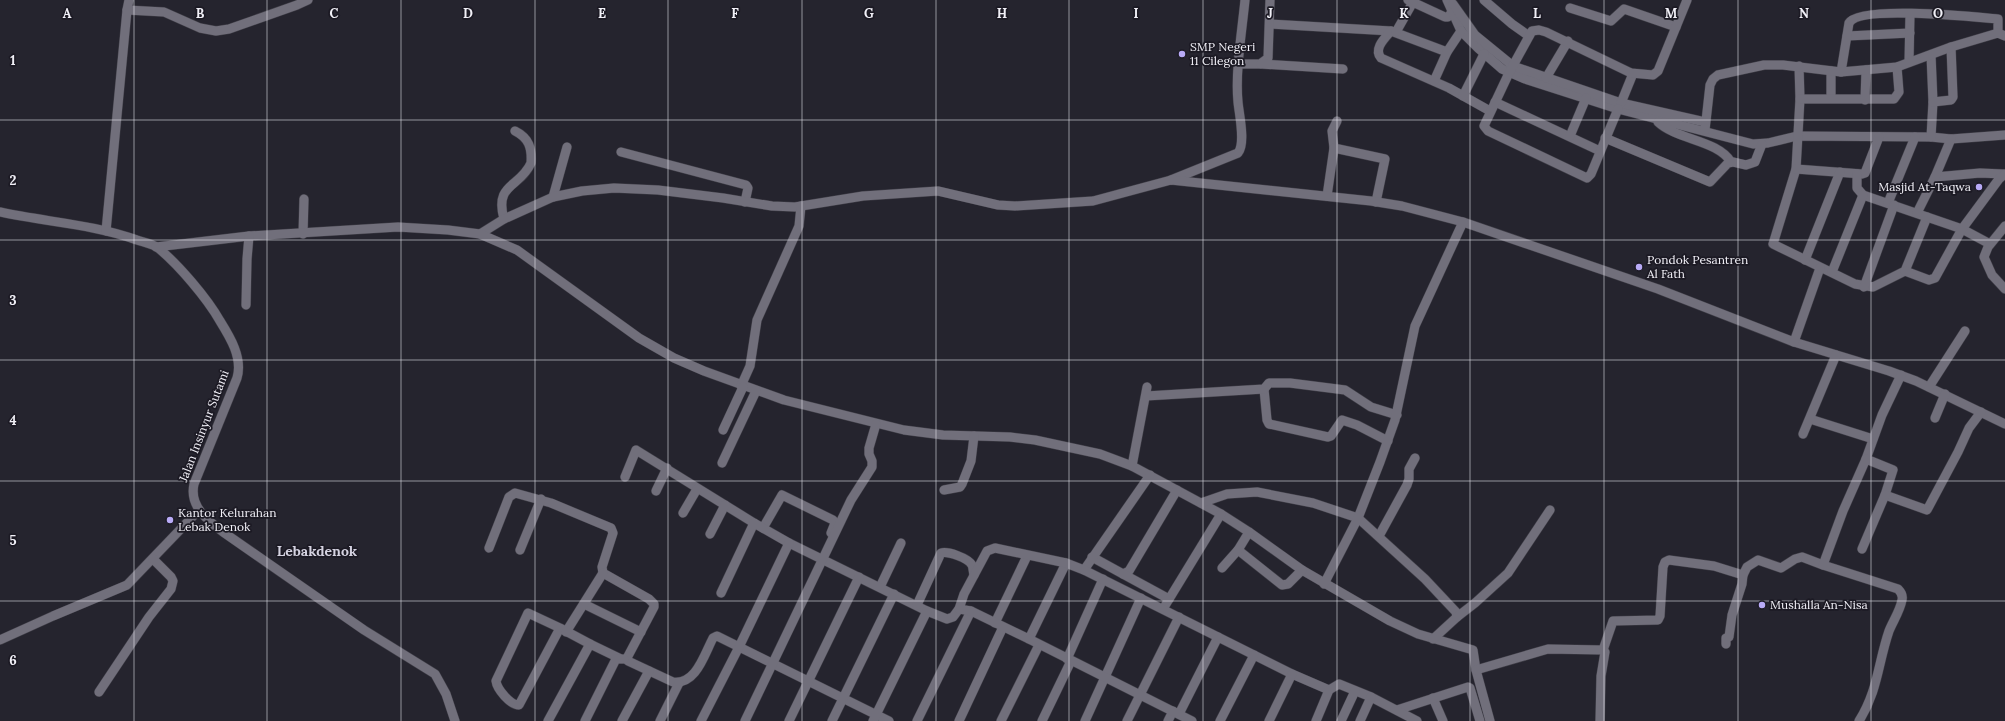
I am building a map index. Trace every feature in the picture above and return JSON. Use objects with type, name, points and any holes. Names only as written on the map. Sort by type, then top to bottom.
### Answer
[{"type":"street","points":[[106,231],[126,10],[129,0]]},
{"type":"street","points":[[126,10],[164,12],[200,28],[216,31],[229,29],[308,0]]},
{"type":"street","points":[[480,234],[504,219],[553,197],[582,191],[614,188],[658,190],[772,206],[801,206],[863,196],[921,191],[950,193],[998,205],[1014,206],[1071,204],[1093,201],[1171,180],[1238,153],[1240,150],[1242,139],[1238,92],[1245,0]]},
{"type":"street","points":[[1260,64],[1268,58],[1270,0]]},
{"type":"street","points":[[1484,0],[1512,24],[1529,36]]},
{"type":"street","points":[[1631,73],[1632,76],[1620,106],[1605,138],[1591,174],[1588,177],[1583,177],[1487,130],[1484,123],[1532,31],[1540,30],[1568,41],[1631,73],[1647,76],[1656,74],[1686,0]]},
{"type":"street","points":[[1452,4],[1448,17],[1445,17],[1410,1],[1393,31],[1378,49],[1380,57],[1434,81],[1490,111]]},
{"type":"street","points":[[1452,4],[1461,31],[1484,54],[1511,70],[1620,106],[1656,120],[1673,132],[1724,153],[1731,162],[1746,165],[1755,162],[1762,144]]},
{"type":"street","points":[[1452,4],[1474,35],[1511,70],[1546,78],[1586,98],[1705,126],[1748,144],[1762,144],[1797,136],[1931,137],[1951,139],[2005,135]]},
{"type":"street","points":[[1570,8],[1609,21],[1613,21],[1624,9],[1676,27]]},
{"type":"street","points":[[1705,126],[1710,86],[1713,79],[1718,75],[1764,65],[1800,66],[1841,72],[1897,67],[1951,47],[2002,34],[2001,20],[1910,14],[1888,14],[1856,17],[1850,22],[1846,36],[1841,72]]},
{"type":"street","points":[[1909,62],[1910,14]]},
{"type":"street","points":[[1270,24],[1393,31],[1447,52]]},
{"type":"street","points":[[1434,81],[1447,52],[1461,31]]},
{"type":"street","points":[[1846,36],[1910,33]]},
{"type":"street","points":[[1546,78],[1568,41]]},
{"type":"street","points":[[1933,102],[1951,100],[1953,97],[1951,47]]},
{"type":"street","points":[[1463,96],[1484,54]]},
{"type":"street","points":[[1931,55],[1933,102],[1931,137]]},
{"type":"street","points":[[1240,64],[1343,69]]},
{"type":"street","points":[[1800,66],[1800,99],[1796,169],[1773,243],[1820,268],[1864,287],[1876,286],[1905,271],[1928,217]]},
{"type":"street","points":[[1800,99],[1831,98],[1893,100],[1897,98],[1899,88],[1897,67]]},
{"type":"street","points":[[1865,100],[1866,70]]},
{"type":"street","points":[[1831,71],[1831,98]]},
{"type":"street","points":[[1570,136],[1586,98]]},
{"type":"street","points":[[1495,102],[1600,151]]},
{"type":"street","points":[[1656,120],[1705,126]]},
{"type":"street","points":[[1327,196],[1334,148],[1333,127],[1337,121]]},
{"type":"street","points":[[504,219],[501,205],[503,197],[507,189],[531,163],[530,146],[527,138],[515,131]]},
{"type":"street","points":[[1796,169],[1857,174],[1865,172],[1879,137]]},
{"type":"street","points":[[1864,287],[1915,137]]},
{"type":"street","points":[[1605,138],[1708,182],[1713,181],[1723,167],[1731,162]]},
{"type":"street","points":[[1917,213],[1935,177],[1951,139]]},
{"type":"street","points":[[553,197],[567,147]]},
{"type":"street","points":[[1334,148],[1384,159],[1376,202]]},
{"type":"street","points":[[621,152],[746,185],[748,188],[745,202]]},
{"type":"street","points":[[1805,260],[1840,172]]},
{"type":"street","points":[[1935,177],[1980,173],[2004,174]]},
{"type":"street","points":[[1857,174],[1857,188],[1863,195],[1962,229],[1990,244]]},
{"type":"street","points":[[1905,271],[1929,280],[1934,279],[1962,229],[2004,174]]},
{"type":"street","points":[[1171,180],[1376,202],[1463,222],[1658,289],[1794,342],[1902,375],[1945,394],[2005,424]]},
{"type":"street","points":[[1832,272],[1863,195]]},
{"type":"street","points":[[303,234],[304,199]]},
{"type":"street","points":[[723,430],[750,366],[757,320],[796,233],[801,206]]},
{"type":"street","name":"Jalan Insinyur Sutami","points":[[0,212],[106,231],[156,247],[194,285],[216,314],[236,352],[238,366],[237,378],[194,484],[193,498],[199,510]]},
{"type":"street","points":[[1324,584],[1358,518],[1388,441],[1397,415],[1408,353],[1415,326],[1463,222]]},
{"type":"street","points":[[156,247],[249,236],[303,234],[398,227],[448,230],[480,234],[518,250],[596,308],[656,348],[704,371],[756,391],[802,405],[876,424],[943,435],[1010,437],[1035,440],[1100,454],[1132,466],[1221,514],[1324,584],[1390,621],[1433,639],[1473,650],[1476,670],[1490,721]]},
{"type":"street","points":[[2003,284],[1992,275],[1985,262],[1984,254],[1990,244],[2004,230]]},
{"type":"street","points":[[246,305],[246,266],[249,236]]},
{"type":"street","points":[[1794,342],[1820,268]]},
{"type":"street","points":[[1929,387],[1965,332]]},
{"type":"street","points":[[1803,434],[1836,355]]},
{"type":"street","points":[[1823,565],[1843,511],[1866,459],[1882,415],[1902,375]]},
{"type":"street","points":[[1388,441],[1357,425],[1342,420],[1332,435],[1328,437],[1269,424],[1267,420],[1264,389],[1267,384],[1271,383],[1338,388],[1352,393],[1371,406],[1397,415]]},
{"type":"street","points":[[1132,466],[1147,386]]},
{"type":"street","points":[[1146,396],[1264,389]]},
{"type":"street","points":[[722,463],[756,391]]},
{"type":"street","points":[[1935,418],[1945,394]]},
{"type":"street","points":[[1885,495],[1927,510],[1969,428],[1981,412]]},
{"type":"street","points":[[1810,419],[1873,439]]},
{"type":"street","points":[[821,558],[854,494],[872,468],[869,448],[876,424]]},
{"type":"street","points":[[944,490],[960,487],[962,484],[971,461],[974,436]]},
{"type":"street","points":[[625,477],[636,450],[667,468],[697,489],[789,543],[927,611],[947,619],[953,617],[959,609],[962,599],[974,575],[990,549],[1066,563],[1103,579],[1292,674],[1329,690]]},
{"type":"street","points":[[1379,536],[1407,485],[1410,478],[1409,470],[1415,458]]},
{"type":"street","points":[[1862,549],[1885,495],[1893,470],[1866,459]]},
{"type":"street","points":[[656,491],[667,468]]},
{"type":"street","points":[[1084,570],[1150,475]]},
{"type":"street","points":[[683,513],[697,489]]},
{"type":"street","points":[[1123,574],[1129,571],[1177,490]]},
{"type":"street","points":[[1201,503],[1227,494],[1257,492],[1312,503],[1358,518],[1379,536],[1445,600],[1456,612],[1457,617]]},
{"type":"street","points":[[489,548],[511,494],[515,493],[541,500],[613,530],[614,534],[602,567],[603,573],[584,604],[563,630],[519,705],[512,704],[497,685],[496,681],[528,613],[563,630],[590,644],[673,682],[679,683],[693,676],[713,638],[717,636],[844,698],[875,718],[889,721]]},
{"type":"street","points":[[745,721],[773,664],[834,526],[833,520],[782,495],[763,528]]},
{"type":"street","points":[[520,550],[541,500]]},
{"type":"street","points":[[710,534],[725,505]]},
{"type":"street","points":[[0,640],[53,616],[127,586],[199,510],[208,521],[236,542],[364,630],[435,674],[446,694],[455,721]]},
{"type":"street","points":[[1433,639],[1508,573],[1550,510]]},
{"type":"street","points":[[1163,608],[1221,514]]},
{"type":"street","points":[[721,593],[754,523]]},
{"type":"street","points":[[1222,568],[1238,550],[1249,532]]},
{"type":"street","points":[[701,721],[739,647],[789,543]]},
{"type":"street","points":[[880,588],[902,543]]},
{"type":"street","points":[[1238,550],[1282,585],[1288,584],[1302,570]]},
{"type":"street","points":[[917,606],[941,553],[948,552],[968,560],[971,563],[974,575]]},
{"type":"street","points":[[959,721],[1027,556]]},
{"type":"street","points":[[1092,557],[1169,599]]},
{"type":"street","points":[[1726,644],[1726,638],[1729,637],[1734,609],[1742,584],[1742,575],[1747,567],[1758,560],[1781,568],[1794,559],[1802,557],[1898,590],[1902,593],[1903,599],[1889,631],[1875,689],[1868,708],[1859,721]]},
{"type":"street","points":[[99,692],[149,617],[171,590],[173,581],[171,577],[153,559]]},
{"type":"street","points":[[1600,721],[1601,676],[1605,652],[1603,650],[1614,621],[1658,620],[1660,616],[1663,567],[1666,561],[1714,566],[1742,575]]},
{"type":"street","points":[[1029,639],[1066,563]]},
{"type":"street","points":[[603,573],[652,601],[654,607],[641,632],[623,659]]},
{"type":"street","points":[[789,721],[859,577]]},
{"type":"street","points":[[1042,721],[1103,579]]},
{"type":"street","points":[[832,721],[894,594]]},
{"type":"street","points":[[1085,721],[1141,598]]},
{"type":"street","points":[[584,604],[641,632]]},
{"type":"street","points":[[959,609],[971,611],[1192,721]]},
{"type":"street","points":[[875,718],[927,611]]},
{"type":"street","points":[[917,721],[971,611]]},
{"type":"street","points":[[1127,721],[1179,617]]},
{"type":"street","points":[[1168,721],[1176,713],[1218,637]]},
{"type":"street","points":[[548,721],[590,644]]},
{"type":"street","points":[[1001,721],[1039,645]]},
{"type":"street","points":[[1476,670],[1543,650],[1603,650]]},
{"type":"street","points":[[1220,721],[1254,655]]},
{"type":"street","points":[[585,721],[616,659],[623,659]]},
{"type":"street","points":[[622,721],[649,671]]},
{"type":"street","points":[[1269,721],[1292,674]]},
{"type":"street","points":[[660,721],[679,683]]},
{"type":"street","points":[[1316,721],[1329,690],[1338,684],[1371,697],[1401,715],[1418,721]]},
{"type":"street","points":[[1401,715],[1433,698],[1469,687],[1480,721]]},
{"type":"street","points":[[1340,721],[1355,691]]},
{"type":"street","points":[[1360,721],[1371,697]]},
{"type":"street","points":[[1433,698],[1443,721]]},
{"type":"place","name":"SMP Negeri 11 Cilegon","points":[[1182,54]]},
{"type":"place","name":"Masjid At-Taqwa","points":[[1979,187]]},
{"type":"place","name":"Pondok Pesantren Al Fath","points":[[1639,267]]},
{"type":"place","name":"Kantor Kelurahan Lebak Denok","points":[[170,520]]},
{"type":"place","name":"Mushalla An-Nisa","points":[[1762,605]]},
{"type":"district","name":"Lebakdenok","points":[[317,551]]}]
